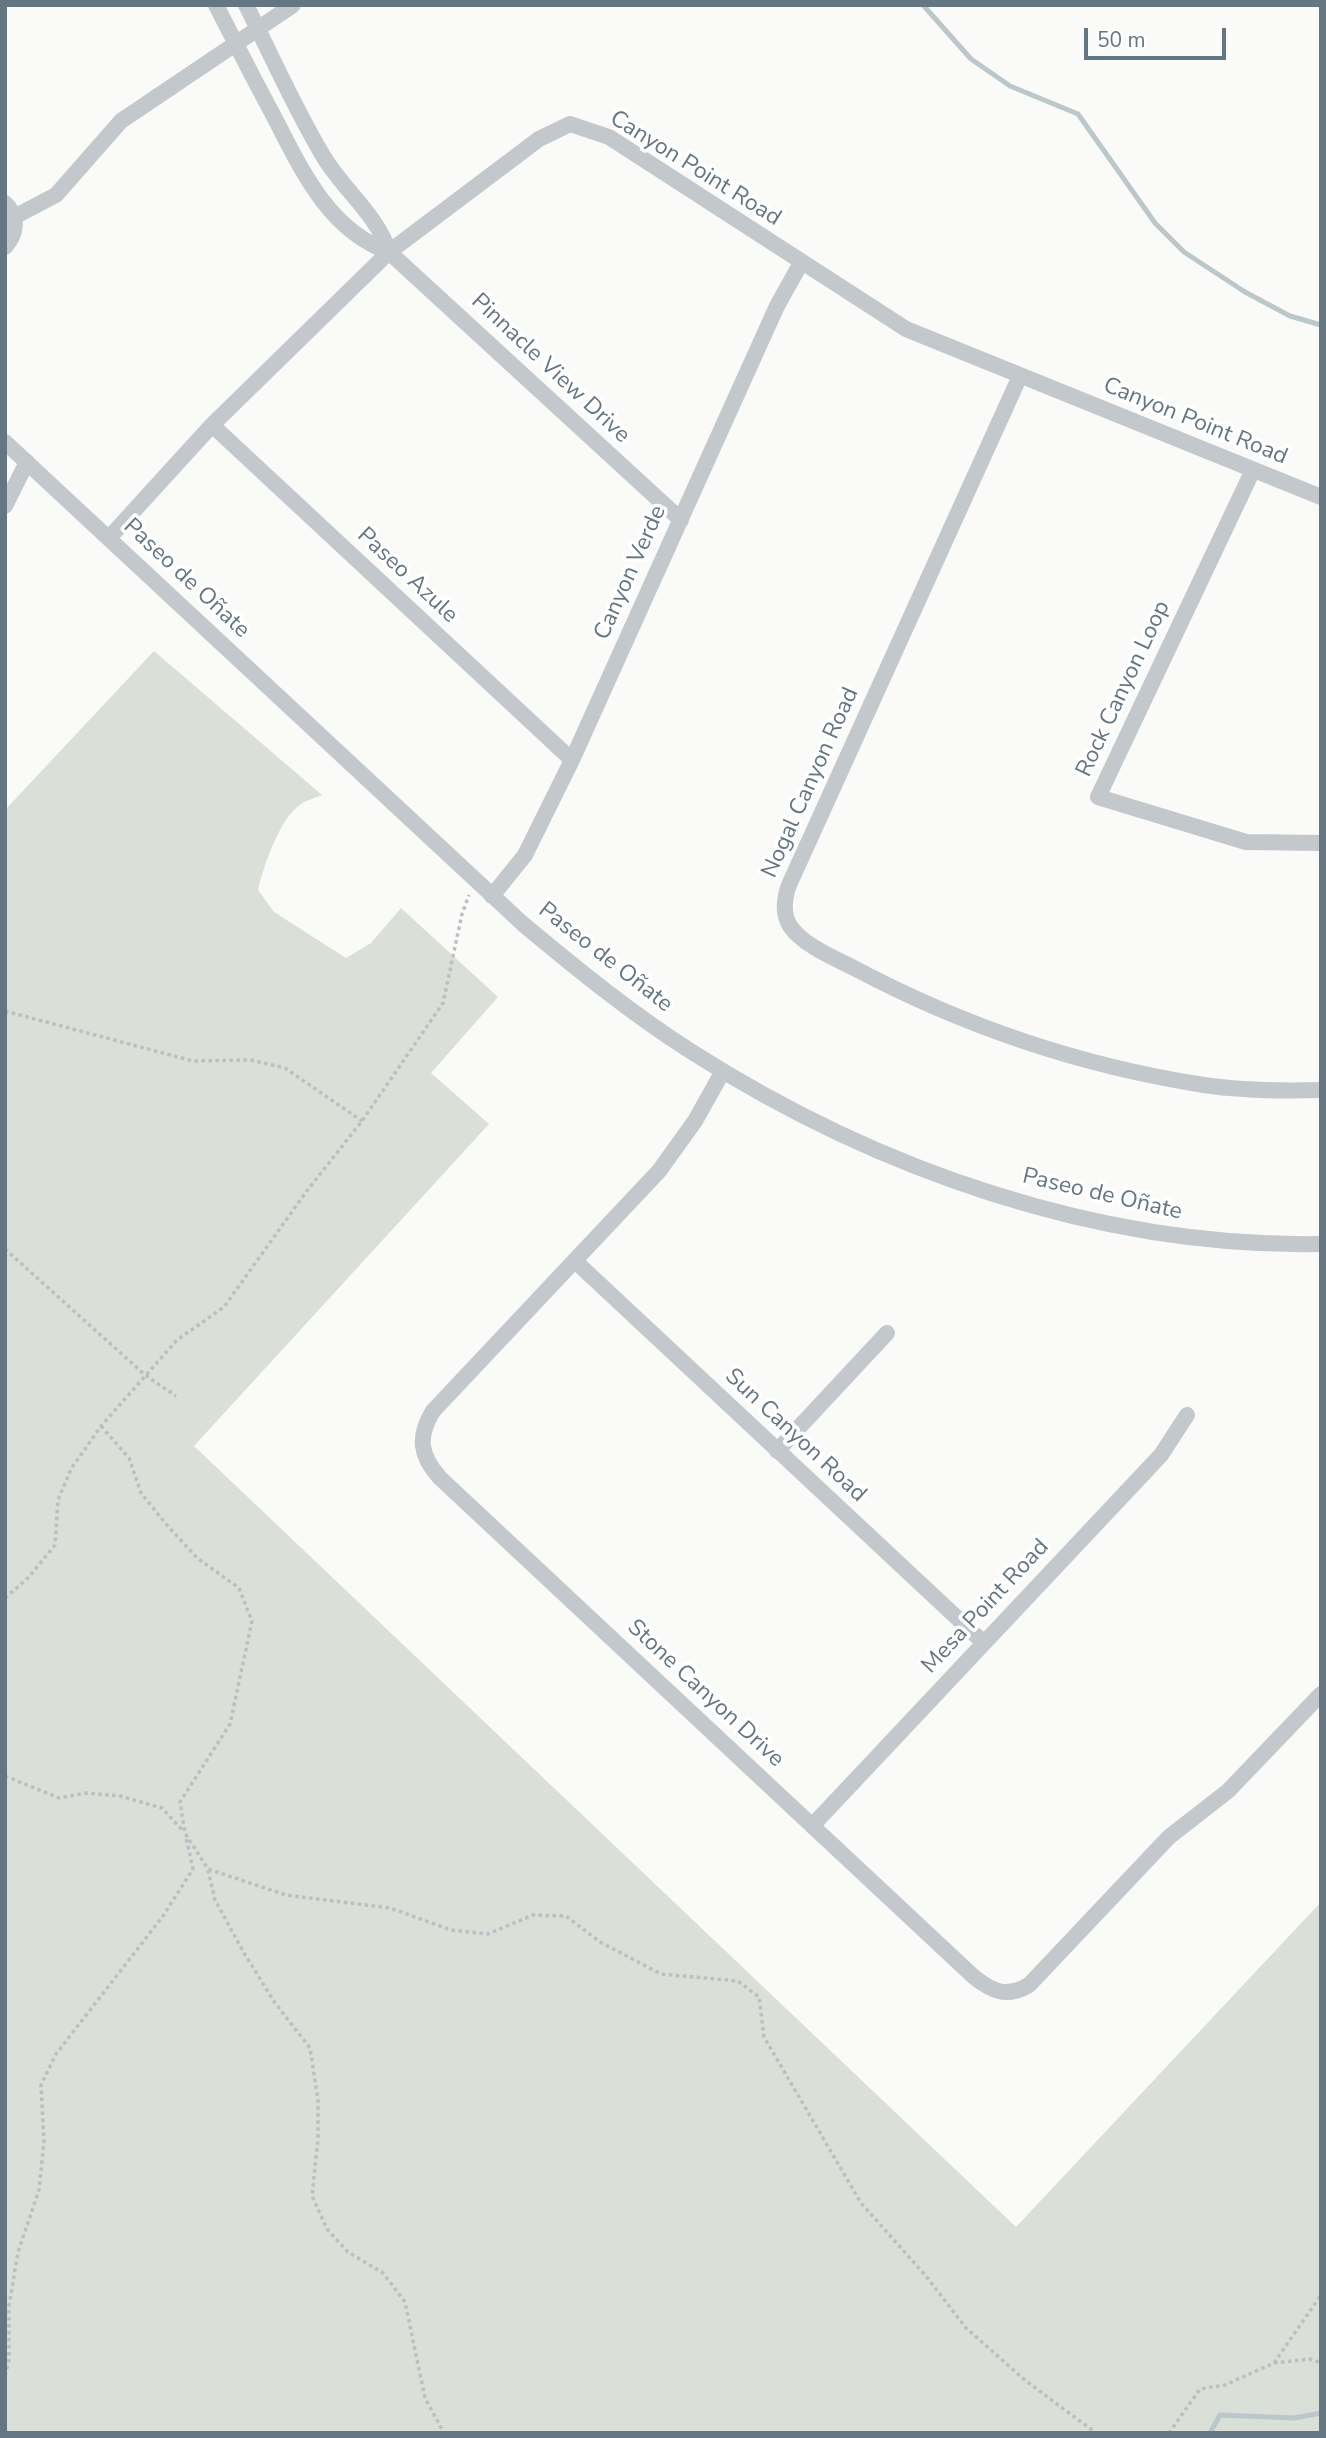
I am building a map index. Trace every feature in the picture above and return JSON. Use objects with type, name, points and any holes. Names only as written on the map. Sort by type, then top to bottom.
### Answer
[{"type":"street","name":"Pinnacle View Drive","points":[[216,5],[314,190],[348,230],[361,240],[389,252],[681,520]]},
{"type":"street","name":"Pinnacle View Drive","points":[[246,5],[324,156],[344,187],[377,225],[389,252]]},
{"type":"street","points":[[14,217],[56,195],[121,121],[293,5]]},
{"type":"street","name":"Canyon Point Road","points":[[109,538],[212,425],[389,252],[538,139],[570,124],[609,137],[894,324],[1321,497]]},
{"type":"street","points":[[5,203],[14,217],[15,229],[5,247]]},
{"type":"street","name":"Canyon Verde","points":[[492,896],[525,855],[572,760],[777,306],[801,263]]},
{"type":"street","name":"Nogal Canyon Road","points":[[1020,376],[789,885],[784,902],[787,919],[804,940],[869,976],[953,1015],[1031,1044],[1110,1066],[1205,1086],[1268,1091],[1321,1090]]},
{"type":"street","name":"Paseo Azule","points":[[212,425],[572,760]]},
{"type":"street","name":"Paseo de Oñate","points":[[5,442],[492,896],[608,993],[723,1071],[785,1106],[854,1139],[942,1175],[1012,1198],[1091,1219],[1184,1237],[1251,1243],[1321,1244]]},
{"type":"street","points":[[5,506],[27,463]]},
{"type":"street","name":"Rock Canyon Loop","points":[[1254,470],[1098,797],[1246,842],[1321,843]]},
{"type":"street","name":"Stone Canyon Drive","points":[[723,1071],[665,1164],[433,1411],[422,1434],[425,1457],[440,1478],[974,1977],[996,1992],[1008,1994],[1029,1984],[1169,1838],[1228,1791],[1321,1694]]},
{"type":"street","name":"Sun Canyon Road","points":[[575,1261],[984,1643]]},
{"type":"street","points":[[778,1451],[887,1333]]},
{"type":"street","name":"Mesa Point Road","points":[[812,1826],[1161,1455],[1186,1415]]},
{"type":"path","points":[[5,1598],[28,1578],[55,1545],[58,1500],[71,1469],[101,1426],[177,1340],[224,1307],[306,1192],[362,1121],[443,1003],[462,914],[475,880]]},
{"type":"path","points":[[5,1012],[194,1061],[251,1060],[285,1068],[362,1121]]},
{"type":"path","points":[[5,1249],[145,1375],[176,1395]]},
{"type":"path","points":[[5,2376],[9,2360],[9,2306],[18,2252],[39,2190],[44,2142],[41,2085],[56,2054],[163,1916],[193,1868],[180,1802],[230,1724],[252,1621],[239,1588],[197,1558],[166,1524],[141,1493],[129,1458],[101,1426]]},
{"type":"path","points":[[5,1776],[60,1798],[86,1793],[120,1796],[162,1808],[185,1833],[208,1869],[215,1900],[244,1953],[275,2003],[310,2048],[318,2100],[318,2139],[312,2196],[327,2229],[348,2252],[383,2273],[405,2302],[425,2398],[444,2433]]},
{"type":"path","points":[[208,1869],[286,1895],[390,1908],[451,1930],[488,1934],[533,1915],[566,1916],[600,1942],[661,1973],[738,1981],[759,1997],[764,2037],[861,2203],[926,2276],[966,2328],[1026,2381],[1096,2433]]},
{"type":"path","points":[[1274,2362],[1321,2295]]},
{"type":"path","points":[[1169,2433],[1200,2389],[1226,2385],[1274,2362],[1310,2359],[1321,2363]]},
{"type":"shaded area","points":[[154,651],[322,795],[303,803],[293,811],[273,843],[258,890],[274,912],[346,958],[371,943],[401,908],[498,997],[431,1073],[489,1124],[194,1446],[1016,2227],[1321,1902],[1321,2433],[5,2433],[5,810]]},
{"type":"waterway","points":[[923,5],[971,59],[1010,86],[1078,114],[1155,223],[1184,252],[1245,292],[1290,316],[1321,325]]},
{"type":"waterway","points":[[1210,2433],[1220,2415],[1294,2418],[1321,2413]]}]
